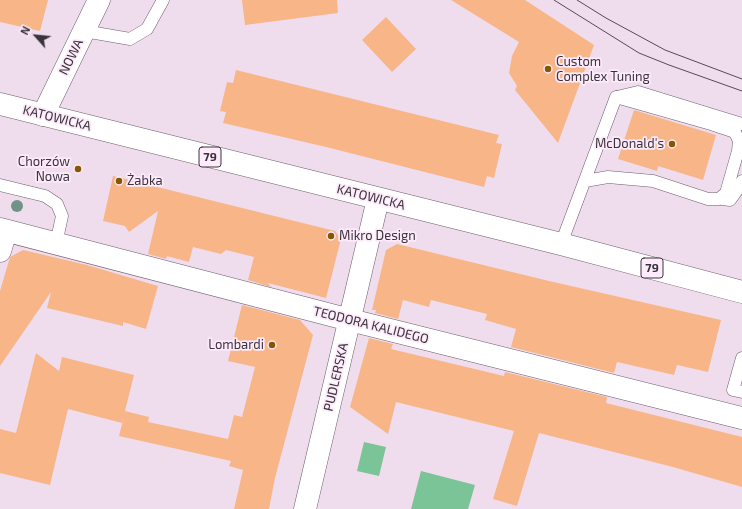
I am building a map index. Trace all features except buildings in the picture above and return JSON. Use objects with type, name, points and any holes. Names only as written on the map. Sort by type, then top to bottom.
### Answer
[{"type":"street","name":"NOWA","points":[[43,115],[99,0]]},
{"type":"street","name":"KATOWICKA","points":[[0,104],[561,244],[742,292]]},
{"type":"street","name":"PUDLERSKA","points":[[305,509],[378,199]]},
{"type":"street","name":"TEODORA KALIDEGO","points":[[2,237],[56,244],[350,320],[742,418]]},
{"type":"lane","points":[[84,31],[130,39],[146,29],[162,0]]},
{"type":"lane","points":[[616,97],[638,92],[742,124]]},
{"type":"lane","points":[[561,244],[616,97]]},
{"type":"lane","points":[[616,97],[735,132],[739,141],[738,151],[726,193],[719,198]]},
{"type":"lane","points":[[584,181],[608,177],[653,181],[708,199],[719,198],[730,200],[742,181]]},
{"type":"lane","points":[[0,185],[45,196],[57,204],[62,216],[56,244]]},
{"type":"lane","points":[[742,358],[733,390],[742,392]]},
{"type":"green space","points":[[364,442],[386,447],[379,476],[357,471]]},
{"type":"green space","points":[[421,471],[475,485],[468,509],[411,509]]},
{"type":"tram line","points":[[554,0],[639,53],[742,91]]},
{"type":"tram line","points":[[577,0],[606,18],[665,50],[742,79]]},
{"type":"place","name":"Custom Complex Tuning","points":[[548,69]]},
{"type":"place","name":"McDonald's","points":[[672,144]]},
{"type":"place","name":"Chorzów Nowa","points":[[78,169]]},
{"type":"place","name":"Żabka","points":[[119,181]]},
{"type":"place","name":"Mikro Design","points":[[331,236]]},
{"type":"place","name":"Lombardi","points":[[272,345]]}]
